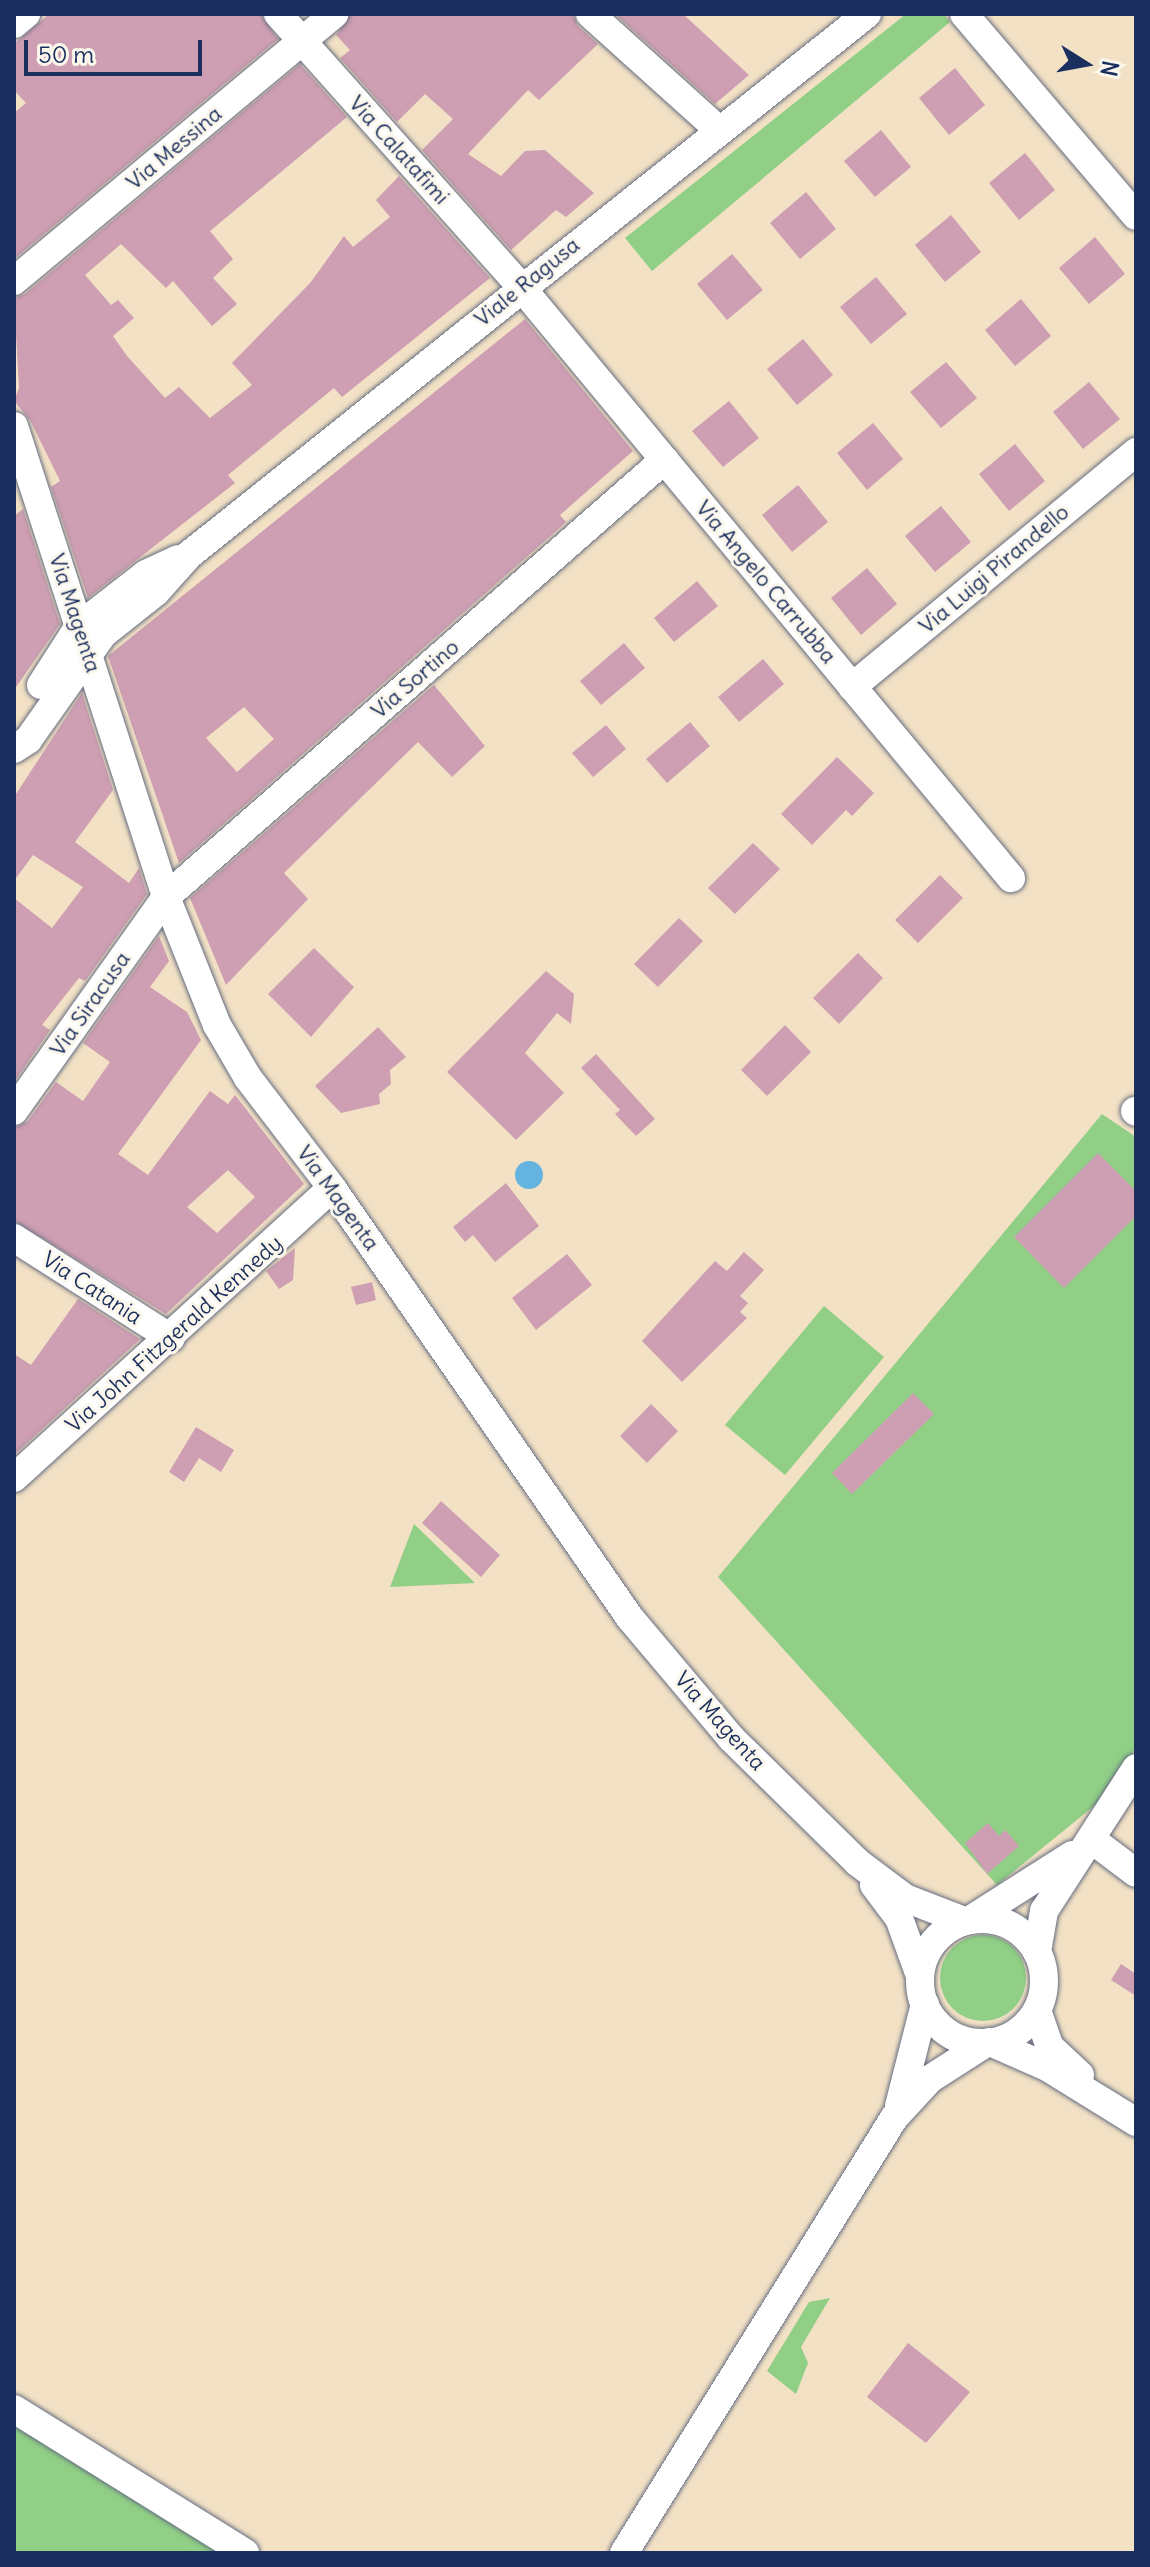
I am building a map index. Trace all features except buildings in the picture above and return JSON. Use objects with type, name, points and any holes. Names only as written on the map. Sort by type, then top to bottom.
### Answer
[{"type":"street","points":[[14,24],[26,14]]},
{"type":"street","name":"Via Calatafimi","points":[[278,14],[521,287]]},
{"type":"street","name":"Via Messina","points":[[14,281],[334,14]]},
{"type":"street","points":[[590,14],[719,130]]},
{"type":"street","name":"Viale Ragusa","points":[[83,639],[156,592],[190,554],[867,14]]},
{"type":"street","points":[[964,14],[1136,216]]},
{"type":"street","name":"Via Angelo Carrubba","points":[[521,287],[1011,878]]},
{"type":"street","name":"Via Magenta","points":[[14,426],[166,897],[217,1025],[248,1078],[332,1188],[630,1618],[731,1738],[857,1862]]},
{"type":"street","name":"Via Luigi Pirandello","points":[[852,687],[1136,452]]},
{"type":"street","name":"Via Sortino","points":[[166,897],[664,460]]},
{"type":"street","points":[[14,731],[83,639]]},
{"type":"street","points":[[14,749],[28,740],[83,639]]},
{"type":"street","name":"Via Siracusa","points":[[14,1111],[166,897]]},
{"type":"street","name":"Via John Fitzgerald Kennedy","points":[[14,1478],[332,1188]]},
{"type":"street","name":"Via Catania","points":[[14,1238],[171,1338]]},
{"type":"street","points":[[624,2553],[894,2118],[930,2079],[988,2042],[1017,2032],[1037,2010],[1044,1981],[1037,1952],[1044,1911],[1136,1768]]},
{"type":"street","points":[[920,1976],[934,1942],[1059,1866],[1091,1839]]},
{"type":"street","points":[[1091,1839],[1136,1873]]},
{"type":"street","points":[[857,1862],[905,1898],[967,1920],[1009,1925],[1037,1952]]},
{"type":"street","points":[[857,1862],[899,1918],[920,1976],[925,2004],[911,2073],[894,2118]]},
{"type":"street","points":[[925,2004],[943,2029],[988,2042],[1103,2098]]},
{"type":"street","points":[[1037,2010],[1050,2047],[1103,2098],[1136,2122]]},
{"type":"street","points":[[14,2409],[245,2553]]},
{"type":"green space","points":[[906,14],[944,14],[950,22],[652,271],[625,238]]},
{"type":"green space","points":[[1102,1114],[1136,1137],[1136,1747],[1105,1797],[997,1885],[718,1577]]},
{"type":"green space","points":[[824,1306],[884,1357],[785,1475],[725,1425]]},
{"type":"green space","points":[[414,1524],[475,1583],[390,1587]]},
{"type":"green space","points":[[975,1935],[991,1935],[1014,1947],[1023,1961],[1026,1978],[1023,1995],[1014,2009],[991,2021],[975,2021],[959,2014],[947,2002],[940,1986],[940,1970],[947,1954],[959,1942]]},
{"type":"green space","points":[[830,2298],[801,2347],[808,2363],[796,2394],[767,2371],[809,2302]]},
{"type":"green space","points":[[14,2421],[224,2553],[14,2553]]},
{"type":"water","points":[[529,1161],[539,1165],[543,1175],[539,1185],[529,1189],[519,1185],[515,1175],[519,1165]]}]
